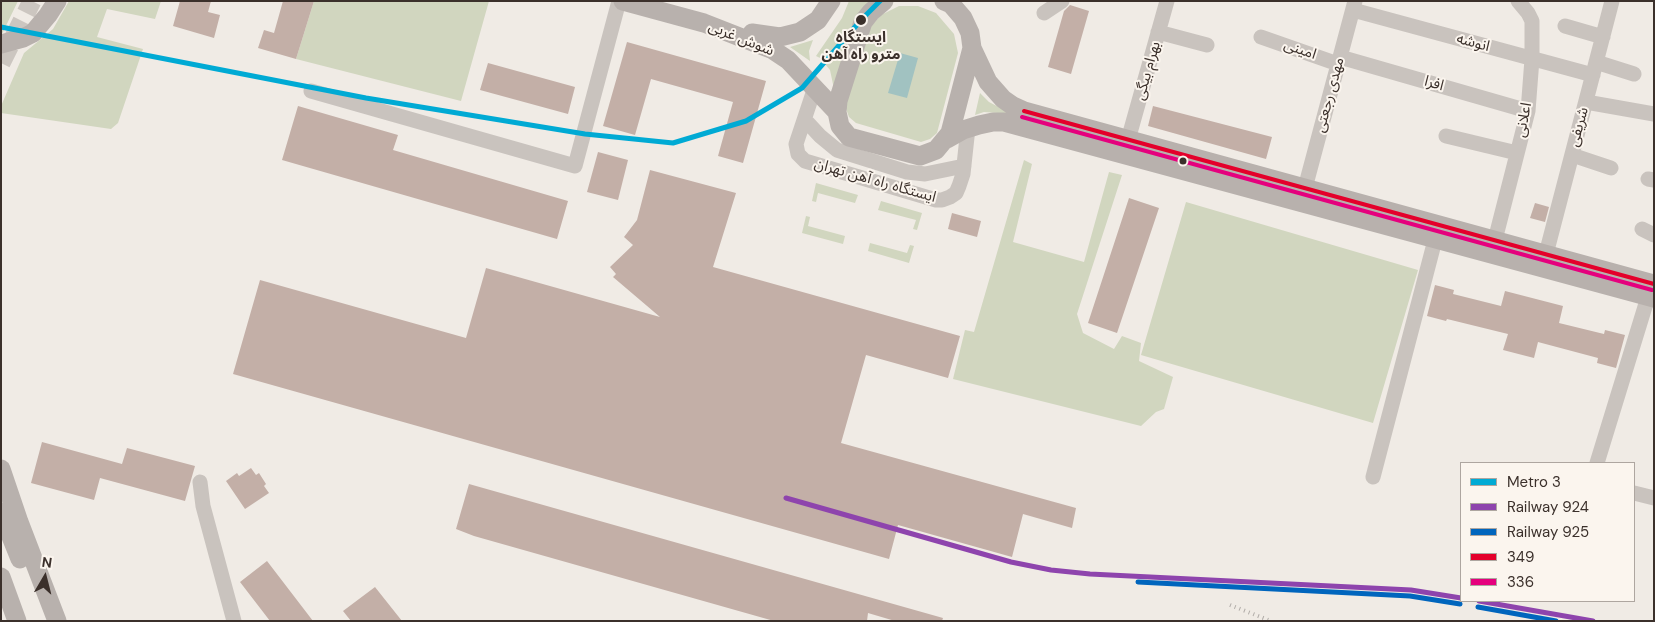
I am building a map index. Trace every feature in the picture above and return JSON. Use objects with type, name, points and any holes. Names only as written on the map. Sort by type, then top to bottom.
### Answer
[{"type":"main road","points":[[1,44],[33,33],[48,15],[56,1]]},
{"type":"main road","name":"شوش غربی","points":[[621,1],[704,23],[773,50],[788,60],[837,112],[840,126],[849,137],[916,156],[928,154],[936,150],[947,139],[968,128],[993,122],[1004,122],[1435,240],[1652,293]]},
{"type":"main road","points":[[704,23],[770,37],[789,36],[807,29],[818,20],[831,1]]},
{"type":"main road","points":[[837,112],[838,101],[863,22],[884,1]]},
{"type":"main road","points":[[948,2],[963,18],[970,33],[972,48],[988,82],[1003,99],[1024,111],[1546,254],[1652,293]]},
{"type":"main road","points":[[947,139],[972,48]]},
{"type":"main road","points":[[1,470],[57,621]]},
{"type":"main road","points":[[1,512],[44,621]]},
{"type":"main road","points":[[1,577],[17,621]]},
{"type":"main road","points":[[1,614],[4,621]]},
{"type":"street","points":[[311,91],[575,166],[621,1]]},
{"type":"street","points":[[1044,13],[1062,1]]},
{"type":"street","name":"بهرام بیگی","points":[[1128,140],[1167,1]]},
{"type":"street","name":"اعلانی","points":[[1496,240],[1528,111],[1532,59],[1532,21],[1518,1]]},
{"type":"street","name":"شریفی","points":[[1546,254],[1612,1]]},
{"type":"street","name":"انوشه","points":[[1354,5],[1532,59],[1634,74]]},
{"type":"street","name":"مهدی رجعتی","points":[[1305,188],[1354,5]]},
{"type":"street","points":[[1565,26],[1603,37]]},
{"type":"street","points":[[1158,32],[1207,46]]},
{"type":"street","name":"امینی","points":[[1261,37],[1339,61]]},
{"type":"street","name":"افرا","points":[[1339,61],[1528,111]]},
{"type":"street","name":"ایستگاه راه آهن تهران","points":[[815,88],[806,120],[796,144],[798,154],[804,161],[942,200],[956,193],[963,174],[968,128]]},
{"type":"street","points":[[1586,102],[1654,114]]},
{"type":"street","points":[[806,120],[820,136],[837,150],[907,172],[925,174],[964,166]]},
{"type":"street","points":[[1446,136],[1517,153]]},
{"type":"street","points":[[1572,155],[1611,168]]},
{"type":"street","points":[[1373,477],[1435,240]]},
{"type":"street","points":[[1597,462],[1652,293]]},
{"type":"street","points":[[200,482],[203,506],[234,621]]},
{"type":"street","points":[[1635,493],[1654,498]]},
{"type":"green space","points":[[18,1],[1,36],[1,2]]},
{"type":"green space","points":[[69,1],[161,1],[155,19],[107,9],[97,37],[143,49],[118,123],[111,129],[1,113],[1,106],[24,53],[53,29]]},
{"type":"green space","points":[[314,1],[489,1],[461,101],[296,59]]},
{"type":"green space","points":[[849,1],[874,1],[834,89],[830,70],[816,56],[842,18]]},
{"type":"green space","points":[[899,6],[918,6],[936,13],[954,34],[958,53],[937,133],[930,139],[921,142],[856,123],[849,117],[845,106],[865,33],[881,15]]},
{"type":"green space","points":[[813,40],[809,51],[810,61],[790,47]]},
{"type":"green space","points":[[980,93],[989,102],[1012,114],[984,112],[975,115]]},
{"type":"green space","points":[[1024,160],[1032,164],[1013,242],[1084,262],[1109,172],[1122,175],[1077,314],[1083,333],[1114,349],[1122,336],[1141,343],[1139,361],[1173,377],[1164,409],[1156,412],[1141,426],[953,379],[965,330],[974,332]]},
{"type":"green space","points":[[816,183],[858,195],[855,203],[818,193],[816,202],[812,201]]},
{"type":"green space","points":[[881,201],[922,213],[917,230],[913,229],[916,220],[878,210]]},
{"type":"green space","points":[[1186,202],[1418,270],[1373,423],[1141,355]]},
{"type":"green space","points":[[806,216],[810,217],[808,226],[845,236],[843,244],[802,233]]},
{"type":"green space","points":[[870,243],[907,253],[910,245],[914,246],[909,263],[868,251]]},
{"type":"water","points":[[900,53],[918,58],[907,98],[888,93]]},
{"type":"building","points":[[180,1],[211,1],[208,12],[220,15],[214,38],[173,26]]},
{"type":"building","points":[[283,1],[314,1],[296,59],[258,48],[264,30],[274,33]]},
{"type":"building","points":[[1070,5],[1089,11],[1071,74],[1048,67],[1064,11]]},
{"type":"building","points":[[627,42],[766,81],[743,163],[718,156],[733,102],[651,79],[635,135],[603,126]]},
{"type":"building","points":[[488,63],[575,87],[568,114],[480,90]]},
{"type":"building","points":[[298,106],[398,135],[393,150],[568,201],[557,239],[282,160]]},
{"type":"building","points":[[1153,106],[1272,137],[1266,159],[1148,126]]},
{"type":"building","points":[[598,152],[628,160],[618,200],[587,192]]},
{"type":"building","points":[[650,170],[736,193],[713,267],[960,336],[948,378],[866,355],[841,443],[1076,508],[1072,528],[1023,514],[1012,557],[898,525],[889,559],[233,374],[260,280],[466,338],[486,268],[660,317],[613,277],[616,274],[610,267],[633,245],[624,237],[637,220]]},
{"type":"building","points":[[1129,198],[1159,208],[1117,333],[1088,323]]},
{"type":"building","points":[[1535,203],[1549,207],[1545,222],[1530,218]]},
{"type":"building","points":[[952,213],[981,221],[977,237],[948,229]]},
{"type":"building","points":[[1435,285],[1454,290],[1453,294],[1501,306],[1505,291],[1563,306],[1559,323],[1604,334],[1605,330],[1625,335],[1616,368],[1597,363],[1598,358],[1538,342],[1534,358],[1503,350],[1508,334],[1427,316]]},
{"type":"building","points":[[42,442],[122,464],[127,448],[195,466],[185,501],[100,478],[94,500],[31,483]]},
{"type":"building","points":[[251,468],[256,475],[259,473],[269,493],[245,509],[226,481],[237,473],[239,476]]},
{"type":"building","points":[[469,484],[943,618],[942,621],[895,621],[868,613],[867,621],[774,621],[474,536],[456,529]]},
{"type":"building","points":[[267,561],[313,621],[270,621],[240,582]]},
{"type":"building","points":[[375,587],[402,621],[351,621],[343,611]]},
{"type":"tunnel","points":[[1,63],[32,1]]},
{"type":"railway","points":[[1230,605],[1271,621]]},
{"type":"metro line","name":"3","points":[[1,27],[366,98],[585,134],[673,143],[746,121],[802,88],[880,1]]},
{"type":"rail line","name":"924","points":[[786,498],[1011,562],[1051,570],[1090,574],[1411,590],[1460,598]]},
{"type":"rail line","name":"925","points":[[1138,582],[1410,596],[1460,604]]},
{"type":"rail line","name":"924","points":[[1485,602],[1593,621]]},
{"type":"rail line","name":"925","points":[[1478,607],[1556,621]]},
{"type":"transit line","name":"349","points":[[1024,111],[1654,284]]},
{"type":"transit line","name":"336","points":[[1022,117],[1652,290]]},
{"type":"place","name":"ایستگاه مترو راه آهن","points":[[861,20]]}]
